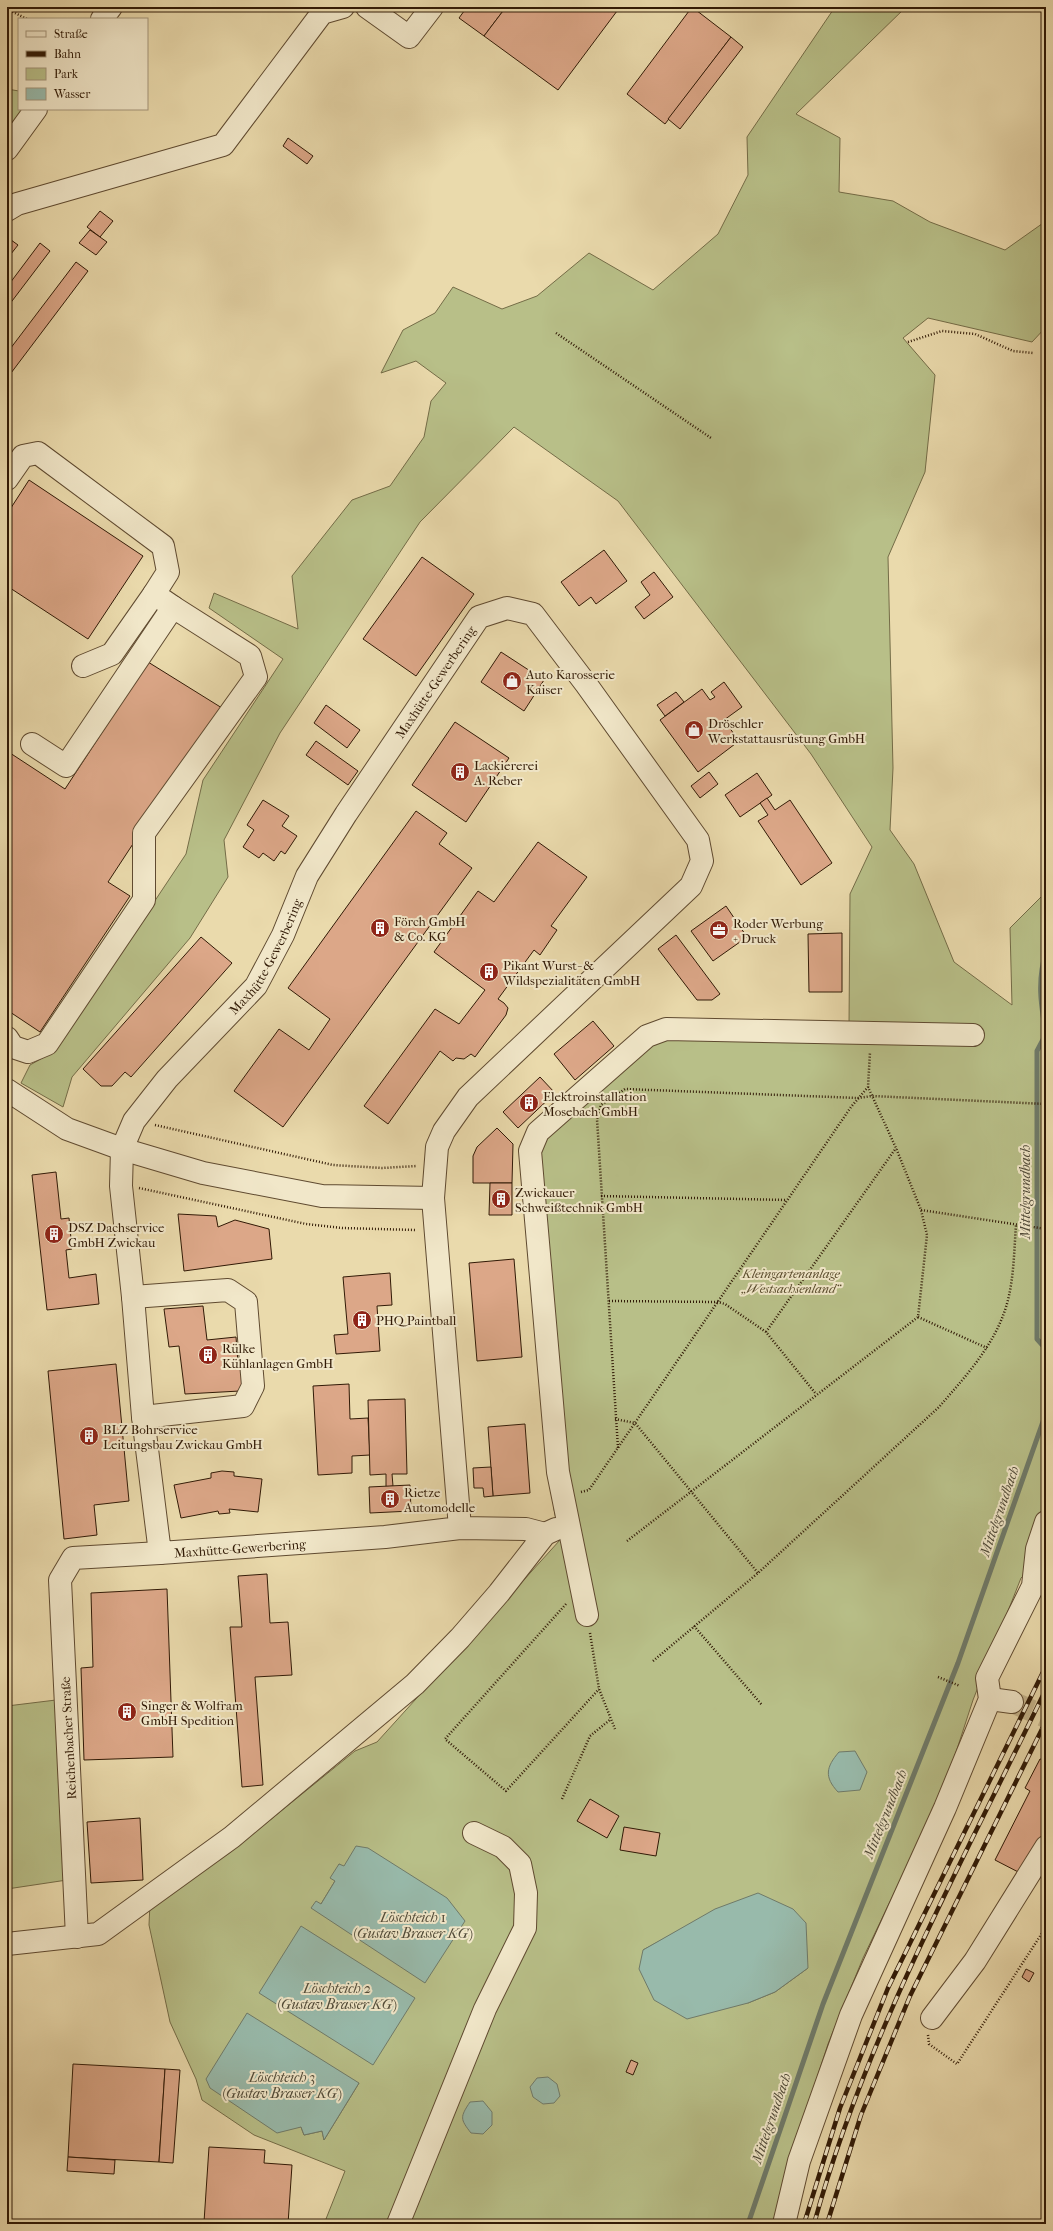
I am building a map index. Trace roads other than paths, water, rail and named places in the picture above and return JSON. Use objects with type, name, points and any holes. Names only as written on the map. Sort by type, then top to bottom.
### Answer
[{"type":"street","points":[[103,18],[111,7]]},
{"type":"street","points":[[7,210],[17,204],[223,144],[322,13],[343,7]]},
{"type":"street","points":[[367,7],[410,37],[432,7]]},
{"type":"street","points":[[7,149],[35,110]]},
{"type":"street","points":[[7,479],[23,456],[38,453],[162,546],[168,572],[154,594],[112,654],[83,666]]},
{"type":"street","points":[[7,1038],[13,1047],[28,1052],[48,1044],[144,900],[144,833],[256,677],[250,656],[154,594]]},
{"type":"street","points":[[32,744],[66,766],[173,607]]},
{"type":"street","name":"Maxhütte-Gewerbering","points":[[460,1528],[433,1198],[437,1147],[444,1131],[468,1097],[691,886],[702,861],[698,840],[586,684],[533,614],[508,608],[480,617],[367,782],[307,876],[284,935],[256,986],[167,1079],[134,1121],[122,1149],[121,1186],[133,1297],[143,1417],[160,1553],[385,1537],[460,1528],[526,1529],[545,1534]]},
{"type":"street","points":[[587,1615],[558,1472],[530,1151],[538,1132],[647,1036],[666,1029],[973,1035]]},
{"type":"street","points":[[7,1090],[67,1128],[122,1149],[203,1173],[322,1196],[433,1198]]},
{"type":"street","points":[[133,1297],[228,1290],[246,1302],[247,1309],[253,1386],[242,1406],[143,1417]]},
{"type":"street","points":[[1032,1586],[1037,1549],[1046,1522]]},
{"type":"street","points":[[7,1944],[98,1934],[232,1837],[403,1694],[460,1638],[499,1593],[545,1534],[568,1523]]},
{"type":"street","name":"Reichenbacher Straße","points":[[78,1937],[60,1580],[73,1558],[160,1553]]},
{"type":"street","points":[[784,2224],[799,2161],[851,2015],[945,1808],[990,1699],[987,1678],[1032,1586],[1046,1568]]},
{"type":"street","points":[[990,1699],[1012,1702]]},
{"type":"street","points":[[398,2224],[484,2009],[525,1928],[526,1893],[520,1864],[503,1847],[474,1834]]},
{"type":"street","points":[[932,2018],[975,1961],[1046,1847]]},
{"type":"water","points":[[855,1751],[867,1772],[860,1790],[838,1792],[830,1782],[828,1772],[831,1762],[839,1752]]},
{"type":"water","name":"Löschteich 1 (Gustav Brasser KG)","points":[[356,1846],[368,1848],[447,1898],[465,1921],[425,1983],[311,1908],[316,1901],[321,1904],[335,1881],[330,1878],[339,1864],[344,1866]]},
{"type":"water","points":[[758,1893],[793,1909],[806,1923],[808,1968],[775,1992],[748,2003],[687,2019],[654,2000],[639,1969],[643,1950],[715,1909]]},
{"type":"water","name":"Löschteich 2 (Gustav Brasser KG)","points":[[301,1926],[415,1998],[373,2065],[259,1993]]},
{"type":"water","name":"Löschteich 3 (Gustav Brasser KG)","points":[[247,2013],[359,2083],[324,2140],[322,2131],[304,2135],[301,2127],[277,2133],[210,2088],[206,2079]]},
{"type":"water","points":[[548,2077],[557,2084],[560,2096],[554,2103],[543,2104],[533,2097],[530,2087],[537,2078]]},
{"type":"water","points":[[483,2101],[492,2112],[492,2125],[483,2134],[471,2133],[463,2121],[464,2111],[470,2102]]},
{"type":"waterway","name":"Mittelgrundbach","points":[[1046,952],[1043,963],[1041,983],[1041,1003],[1046,1034]]},
{"type":"waterway","name":"Mittelgrundbach","points":[[1046,1034],[1037,1051],[1037,1339],[1046,1349]]},
{"type":"waterway","name":"Mittelgrundbach","points":[[748,2224],[823,2004],[958,1663],[1046,1413]]},
{"type":"tunnel","points":[[1012,1702],[1046,1717]]},
{"type":"railway","points":[[804,2224],[840,2108],[888,1988],[1046,1666]]},
{"type":"railway","points":[[814,2224],[835,2154],[860,2085],[888,2018],[949,1886],[1046,1689]]},
{"type":"railway","points":[[827,2224],[861,2115],[910,1996],[1046,1721]]},
{"type":"place","name":"Auto Karosserie Kaiser","points":[[512,681]]},
{"type":"place","name":"Dröschler Werkstattausrüstung GmbH","points":[[694,730]]},
{"type":"place","name":"Lackiererei A. Reber","points":[[460,772]]},
{"type":"place","name":"Förch GmbH & Co. KG","points":[[380,928]]},
{"type":"place","name":"Roder Werbung + Druck","points":[[719,930]]},
{"type":"place","name":"Pikant Wurst- & Wildspezialitäten GmbH","points":[[489,972]]},
{"type":"place","name":"Elektroinstallation Mosebach GmbH","points":[[529,1103]]},
{"type":"place","name":"Zwickauer Schweißtechnik GmbH","points":[[501,1199]]},
{"type":"place","name":"DSZ Dachservice GmbH Zwickau","points":[[54,1234]]},
{"type":"place","name":"PHQ Paintball","points":[[362,1320]]},
{"type":"place","name":"Rülke Kühlanlagen GmbH","points":[[208,1355]]},
{"type":"place","name":"BLZ Bohrservice Leitungsbau Zwickau GmbH","points":[[89,1436]]},
{"type":"place","name":"Rietze Automodelle","points":[[390,1499]]},
{"type":"place","name":"Singer & Wolfram GmbH Spedition","points":[[127,1712]]},
{"type":"park label","name":"Kleingartenanlage „Westsachsenland“","points":[[791,1280]]}]
